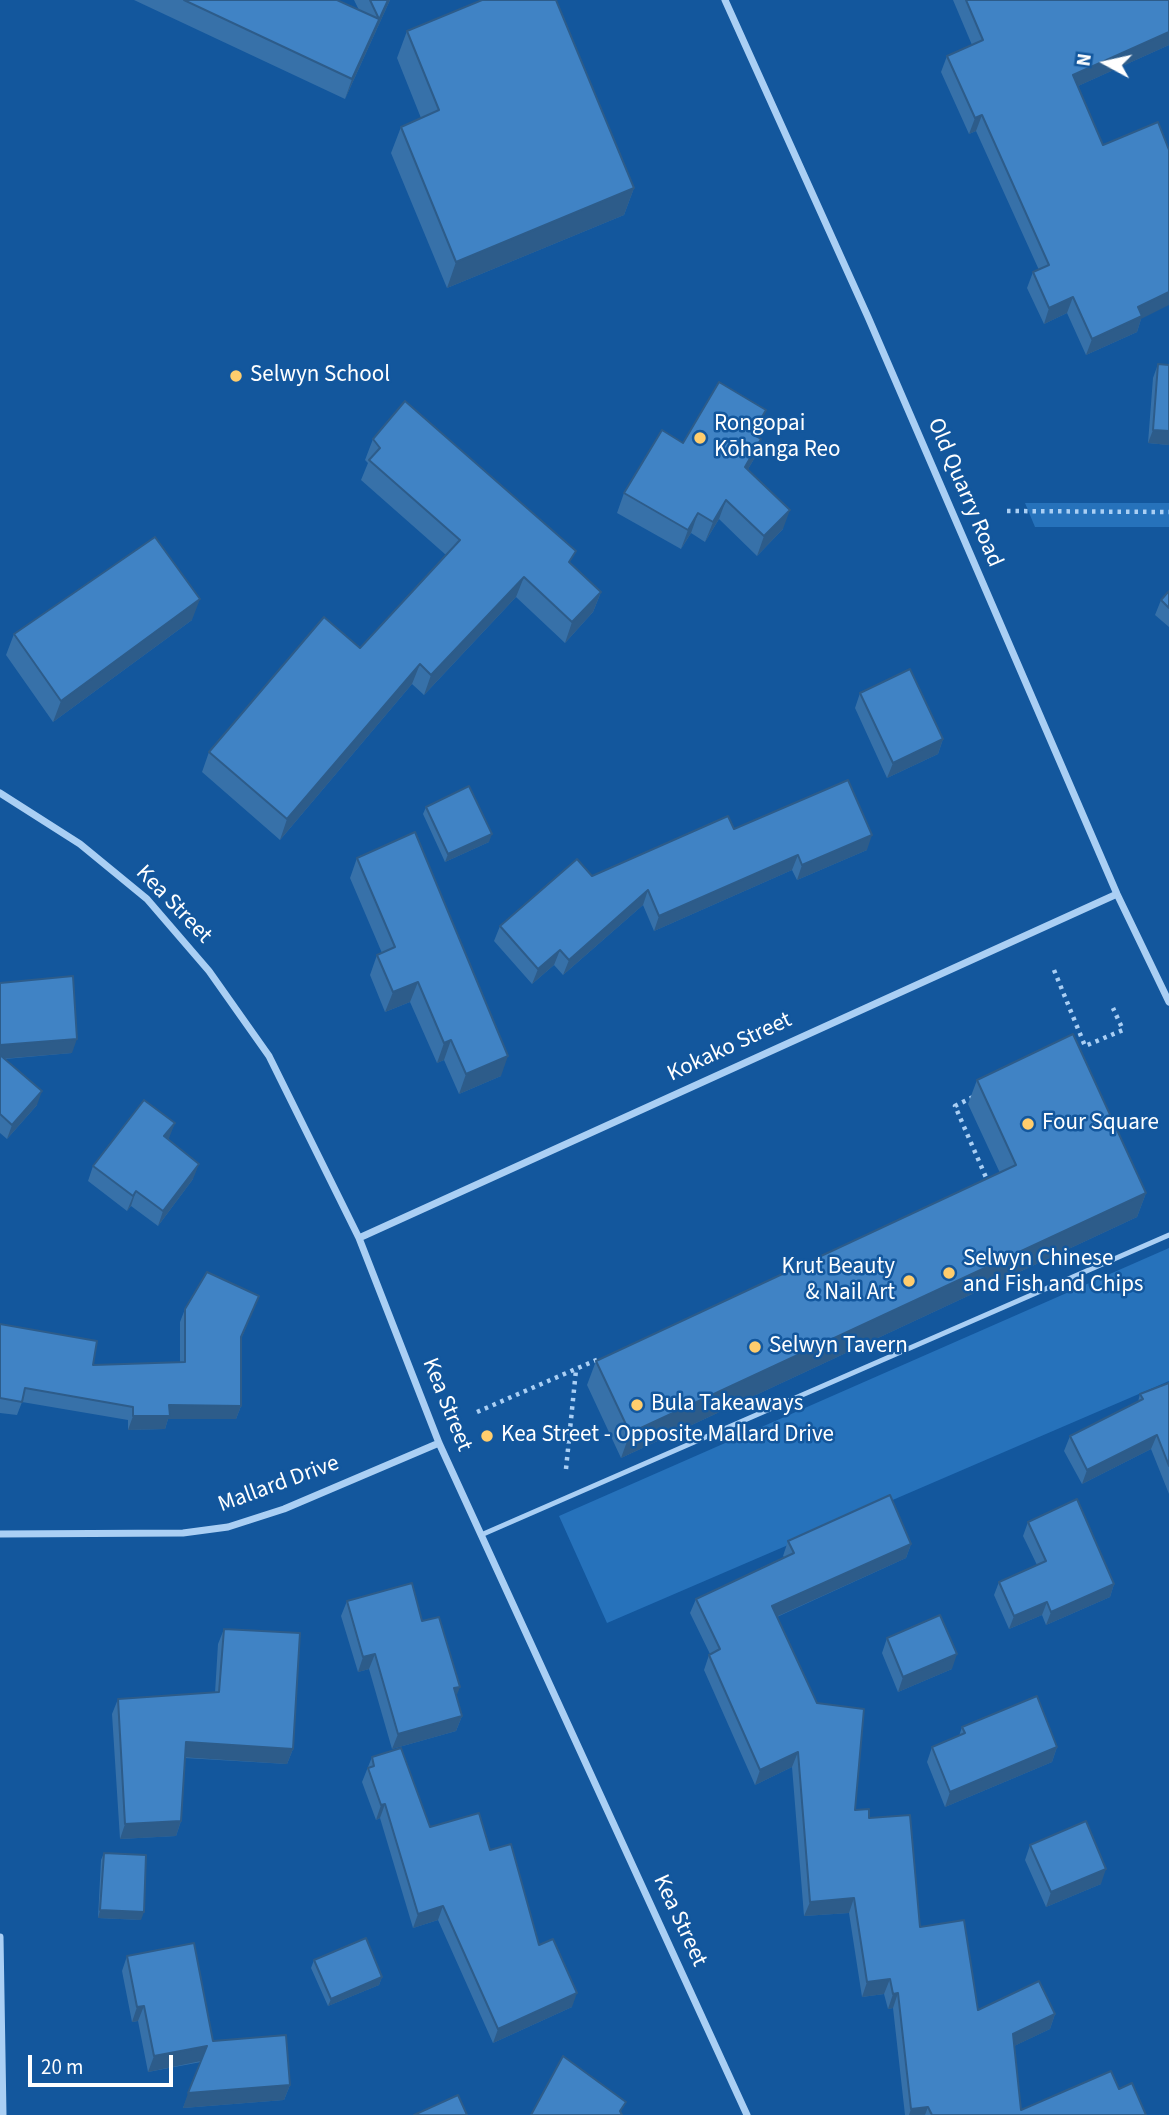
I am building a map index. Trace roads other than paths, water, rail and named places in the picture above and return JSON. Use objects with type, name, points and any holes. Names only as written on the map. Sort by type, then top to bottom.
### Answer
[{"type":"street","name":"Old Quarry Road","points":[[725,0],[868,317],[1117,894],[1169,1002]]},
{"type":"street","name":"Kea Street","points":[[0,793],[80,844],[147,899],[209,971],[269,1056],[359,1238],[439,1443],[747,2115]]},
{"type":"street","name":"Kokako Street","points":[[359,1238],[1117,894]]},
{"type":"street","name":"Mallard Drive","points":[[0,1534],[183,1533],[228,1527],[284,1509],[439,1443]]},
{"type":"street","points":[[0,1937],[4,2115]]},
{"type":"lane","points":[[481,1535],[1169,1235]]},
{"type":"place","name":"Selwyn School","points":[[236,376]]},
{"type":"place","name":"Rongopai Kōhanga Reo","points":[[700,438]]},
{"type":"place","name":"Four Square","points":[[1028,1124]]},
{"type":"place","name":"Selwyn Chinese and Fish and Chips","points":[[949,1273]]},
{"type":"place","name":"Krut Beauty & Nail Art","points":[[909,1281]]},
{"type":"place","name":"Selwyn Tavern","points":[[755,1347]]},
{"type":"place","name":"Bula Takeaways","points":[[637,1405]]},
{"type":"place","name":"Kea Street - Opposite Mallard Drive","points":[[487,1436]]}]
